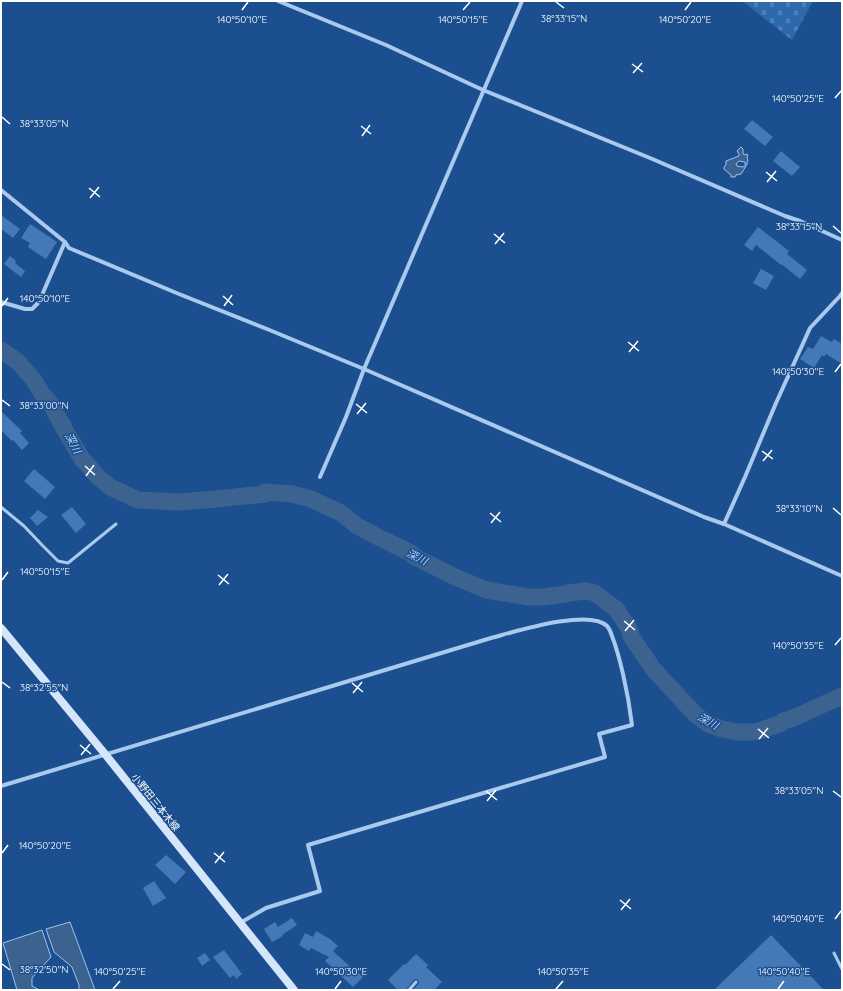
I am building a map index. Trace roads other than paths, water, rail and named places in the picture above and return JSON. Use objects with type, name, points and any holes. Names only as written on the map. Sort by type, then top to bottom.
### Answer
[{"type":"main road","name":"小野田三本木線","points":[[1,628],[229,909],[291,989]]},
{"type":"street","points":[[278,1],[386,46],[483,90],[650,158],[842,240]]},
{"type":"street","points":[[320,477],[346,417],[364,369],[522,1]]},
{"type":"street","points":[[1,190],[66,242],[69,248],[364,369],[842,576]]},
{"type":"street","points":[[1,302],[25,309],[32,308],[39,302],[66,242]]},
{"type":"street","points":[[724,524],[810,328],[842,293]]},
{"type":"street","points":[[1,786],[491,638],[546,624],[575,619],[598,621],[607,626],[617,649],[630,705],[632,725],[599,734],[605,757],[308,845],[320,891],[266,908],[239,923]]},
{"type":"lane","points":[[1,507],[24,526],[58,561],[68,563],[116,524]]},
{"type":"lane","points":[[834,953],[842,969]]},
{"type":"lane","points":[[409,990],[416,982]]},
{"type":"waterway","name":"深川","points":[[1,350],[18,362],[33,379],[43,395],[51,404],[82,459],[97,476],[110,487],[138,500],[180,502],[265,494],[265,492],[292,494],[311,499],[341,513],[357,526],[411,553],[415,557],[453,576],[486,590],[528,597],[543,597],[586,591],[595,593],[617,610],[629,629],[632,638],[654,670],[695,714],[708,724],[722,729],[737,732],[756,732],[782,723],[783,721],[791,719],[842,696]]}]
